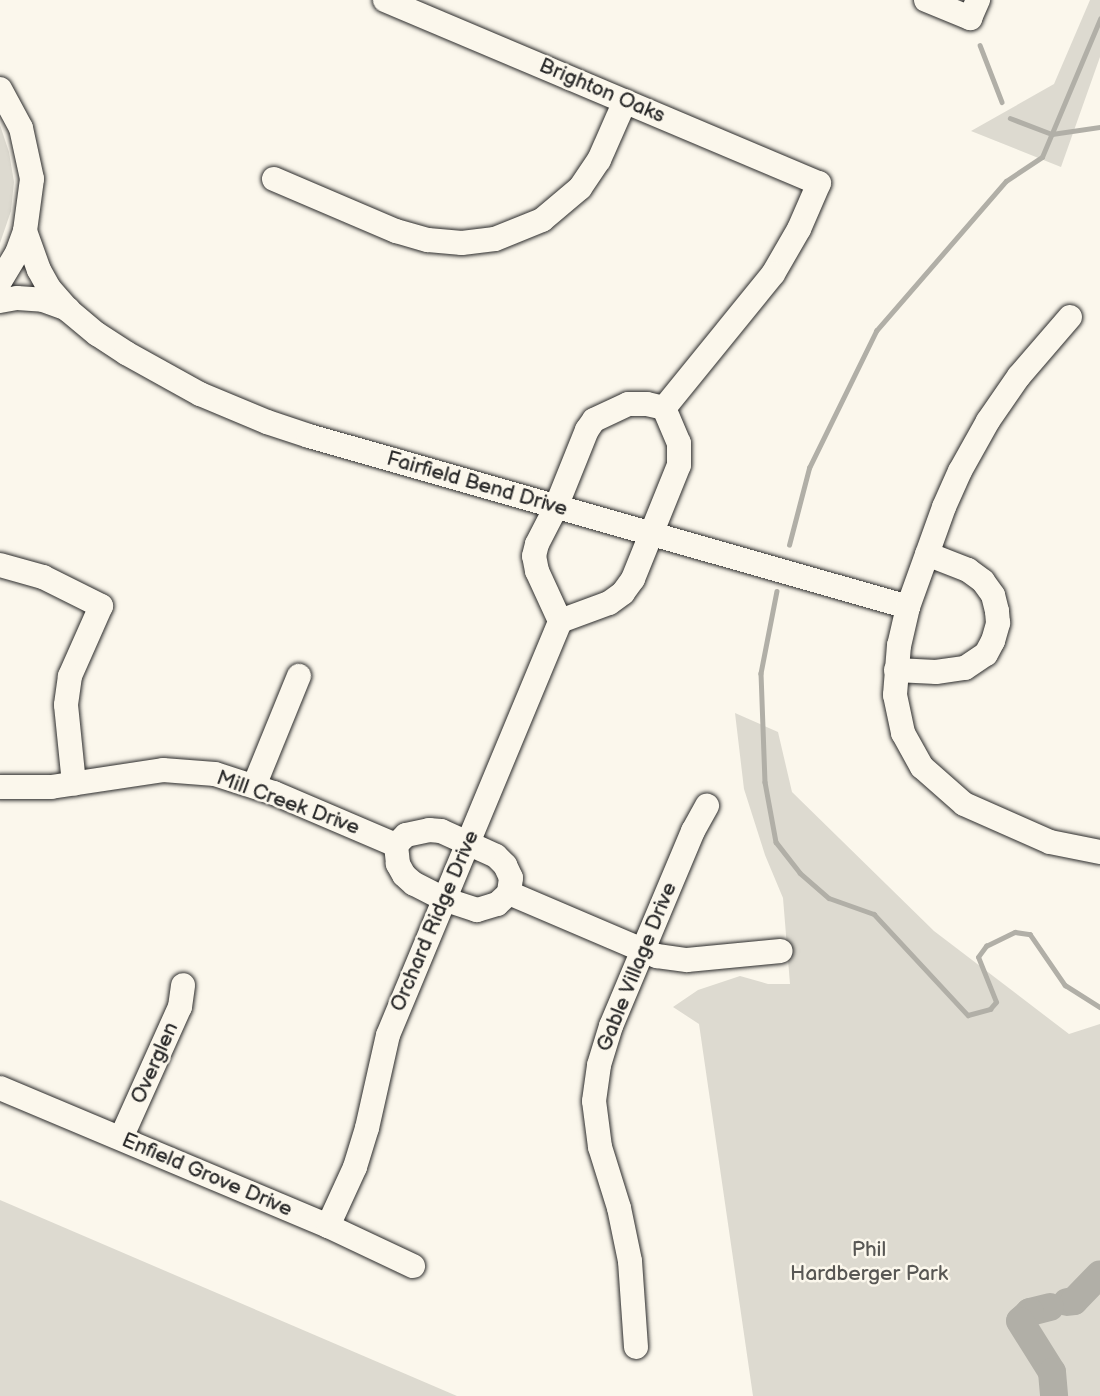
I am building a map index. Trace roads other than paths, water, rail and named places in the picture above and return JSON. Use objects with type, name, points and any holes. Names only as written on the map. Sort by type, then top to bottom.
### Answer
[{"type":"street","name":"Brighton Oaks","points":[[385,0],[819,183],[799,229],[773,274],[664,408]]},
{"type":"street","points":[[926,0],[974,9]]},
{"type":"street","name":"Fairfield Bend Drive","points":[[0,89],[21,128],[30,162],[31,196],[25,231],[17,253],[0,281]]},
{"type":"street","points":[[274,179],[396,231],[428,240],[462,243],[495,239],[542,220],[580,188],[599,160],[625,101]]},
{"type":"street","name":"Fairfield Bend Drive","points":[[25,231],[39,270],[49,288],[68,309],[97,334],[126,353],[200,394],[267,422],[908,607]]},
{"type":"street","name":"Fairfield Bend Drive","points":[[0,301],[17,298],[43,300],[68,309]]},
{"type":"street","points":[[1070,317],[1019,376],[988,421],[960,471],[908,607],[896,670],[895,695],[903,733],[922,767],[964,804],[1050,842],[1100,852]]},
{"type":"street","points":[[628,404],[647,404],[664,408],[679,443],[679,465],[633,579],[623,593],[609,603],[560,621],[537,571],[534,556],[587,429],[594,420],[628,404]]},
{"type":"street","points":[[896,670],[936,672],[965,668],[986,654],[998,623],[993,595],[983,581],[968,570],[927,554]]},
{"type":"street","points":[[0,565],[43,577],[101,606],[70,676],[66,705],[74,784]]},
{"type":"street","name":"Orchard Ridge Drive","points":[[328,1226],[355,1167],[367,1128],[388,1035],[560,621]]},
{"type":"street","points":[[254,786],[299,676]]},
{"type":"street","name":"Mill Creek Drive","points":[[0,787],[74,784],[137,772],[163,770],[215,774],[254,786],[396,845]]},
{"type":"street","name":"Gable Village Drive","points":[[636,1347],[630,1261],[619,1208],[600,1147],[594,1101],[604,1046],[693,831],[707,806]]},
{"type":"street","points":[[429,830],[441,831],[468,842],[496,856],[505,866],[511,878],[509,894],[497,904],[477,910],[444,899],[414,884],[404,875],[398,864],[396,845],[406,835],[429,830]]},
{"type":"street","points":[[509,894],[642,950],[687,960],[781,951]]},
{"type":"street","name":"Overglen","points":[[121,1138],[180,1007],[183,985]]},
{"type":"street","name":"Enfield Grove Drive","points":[[0,1088],[328,1226],[413,1266]]},
{"type":"waterway","points":[[789,545],[809,468],[876,331],[1006,181],[1042,157],[1100,19]]},
{"type":"waterway","points":[[980,45],[1002,102]]},
{"type":"waterway","points":[[1010,118],[1052,134],[1100,127]]},
{"type":"waterway","points":[[777,591],[761,673],[765,782],[776,842],[800,873],[829,898],[874,914],[968,1015],[990,1009],[996,1002],[978,957],[986,946],[1015,932],[1030,934],[1065,985],[1100,1007]]},
{"type":"waterway","points":[[1067,1302],[1074,1301],[1100,1274]]},
{"type":"waterway","points":[[1050,1307],[1030,1312],[1020,1321],[1052,1372],[1054,1396]]},
{"type":"park label","name":"Phil Hardberger Park","points":[[869,1262]]}]
